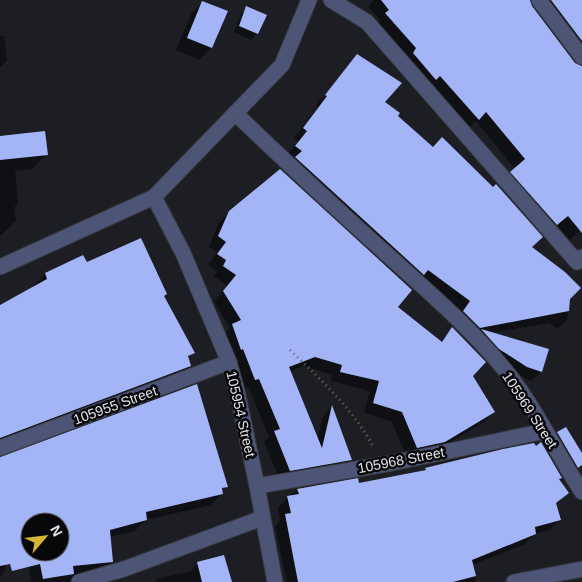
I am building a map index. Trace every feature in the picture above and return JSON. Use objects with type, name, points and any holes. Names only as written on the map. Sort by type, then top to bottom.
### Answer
[{"type":"street","points":[[0,267],[154,197],[282,65],[309,0]]},
{"type":"street","points":[[331,0],[367,22],[577,262],[582,257]]},
{"type":"street","points":[[539,0],[582,57]]},
{"type":"street","name":"105969 Street","points":[[236,113],[345,217],[472,332],[507,372],[582,492]]},
{"type":"street","name":"105954 Street","points":[[154,197],[183,253],[229,362],[257,486],[275,582]]},
{"type":"street","name":"105955 Street","points":[[0,448],[229,362]]},
{"type":"street","name":"105968 Street","points":[[257,486],[383,464],[545,432]]},
{"type":"street","points":[[79,582],[124,569],[262,518]]},
{"type":"street","points":[[514,582],[582,569]]},
{"type":"path","points":[[290,350],[337,395],[366,434],[383,464]]},
{"type":"building","points":[[381,0],[530,0],[532,6],[575,63],[582,66],[582,233],[568,216],[557,225],[510,172],[525,159],[486,112],[479,120],[440,76],[436,80],[413,53],[416,48],[385,13],[389,10]]},
{"type":"building","points":[[551,0],[582,0],[582,41]]},
{"type":"building","points":[[202,1],[228,11],[212,48],[187,38]]},
{"type":"building","points":[[246,6],[267,15],[258,34],[239,26]]},
{"type":"building","points":[[357,54],[402,83],[385,102],[400,113],[398,116],[433,147],[442,137],[493,187],[496,184],[543,237],[532,247],[565,272],[581,288],[570,299],[569,311],[480,328],[463,311],[470,301],[428,270],[424,275],[295,157],[302,151],[295,146],[307,131],[303,128],[327,96],[325,95]]},
{"type":"building","points":[[45,131],[48,155],[0,160],[0,136]]},
{"type":"building","points":[[280,169],[412,290],[398,307],[442,342],[452,327],[486,362],[473,376],[495,412],[445,442],[417,448],[402,412],[373,403],[379,381],[340,372],[342,365],[315,357],[289,367],[322,448],[332,405],[352,460],[290,471],[274,431],[280,429],[259,379],[255,380],[243,349],[241,350],[232,324],[241,320],[223,291],[236,275],[223,266],[226,260],[217,254],[226,242],[218,236],[229,211]]},
{"type":"building","points":[[141,238],[167,294],[164,296],[195,353],[188,356],[191,366],[0,438],[0,305],[47,279],[45,273],[83,255],[87,262]]},
{"type":"building","points":[[481,329],[549,349],[542,372],[527,367],[499,349]]},
{"type":"building","points":[[197,384],[228,487],[222,488],[223,494],[146,512],[147,520],[110,530],[113,562],[73,566],[74,574],[43,579],[40,564],[12,571],[10,564],[0,566],[0,457]]},
{"type":"building","points":[[566,427],[582,453],[582,465],[578,468],[557,432]]},
{"type":"building","points":[[541,442],[562,478],[559,479],[569,493],[556,503],[561,520],[535,527],[536,534],[472,560],[476,576],[453,582],[298,582],[285,514],[291,513],[287,496],[299,494],[297,489],[358,478],[359,483],[426,470],[425,468],[503,449],[534,443],[536,446]]},
{"type":"building","points":[[224,555],[232,582],[202,582],[197,562]]}]
